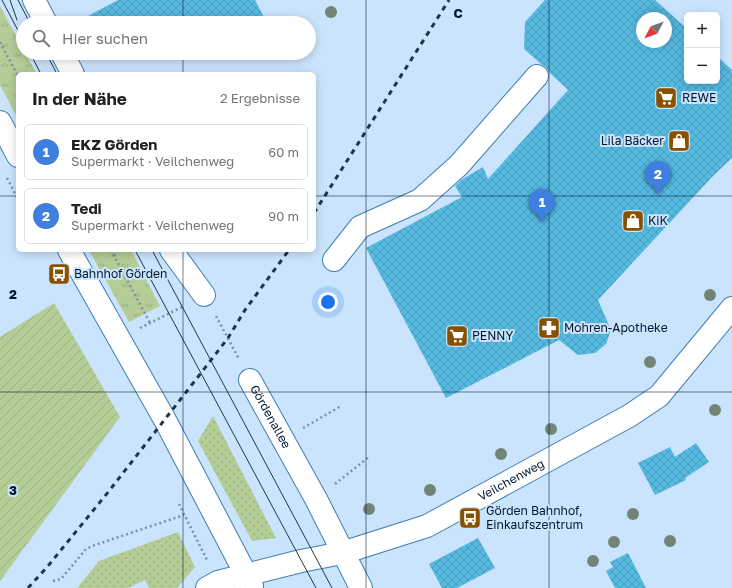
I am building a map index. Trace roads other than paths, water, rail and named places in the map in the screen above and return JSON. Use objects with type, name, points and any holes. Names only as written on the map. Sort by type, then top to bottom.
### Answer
[{"type":"street","points":[[34,0],[42,16]]},
{"type":"street","points":[[66,60],[72,72]]},
{"type":"street","points":[[334,260],[360,227],[420,200],[459,165],[537,76]]},
{"type":"street","points":[[0,122],[8,156]]},
{"type":"street","points":[[70,252],[118,340],[165,420],[249,581]]},
{"type":"street","points":[[173,252],[204,295]]},
{"type":"street","name":"Veilchenweg","points":[[207,588],[218,582],[249,581],[427,526],[629,416],[659,396],[732,308]]},
{"type":"street","name":"Gördenallee","points":[[250,380],[316,499],[361,588]]},
{"type":"tram line","points":[[2,0],[16,27]]},
{"type":"tram line","points":[[10,0],[16,17]]},
{"type":"tram line","points":[[18,0],[26,16]]},
{"type":"tram line","points":[[34,60],[40,72]]},
{"type":"tram line","points":[[50,60],[56,72]]},
{"type":"tram line","points":[[136,252],[316,588]]},
{"type":"tram line","points":[[153,252],[332,588]]},
{"type":"railway","points":[[316,210],[449,0]]},
{"type":"railway","points":[[28,588],[48,566],[109,491],[201,373],[228,338],[245,310],[288,252]]},
{"type":"place","name":"REWE","points":[[666,98]]},
{"type":"place","name":"Lila Bäcker","points":[[679,141]]},
{"type":"place","name":"Tedi","points":[[658,194]]},
{"type":"place","name":"KiK","points":[[633,221]]},
{"type":"place","name":"EKZ Görden","points":[[542,222]]},
{"type":"place","name":"Bahnhof Görden","points":[[59,274]]},
{"type":"place","name":"Mohren-Apotheke","points":[[549,328]]},
{"type":"place","name":"PENNY","points":[[457,336]]},
{"type":"place","name":"Görden Bahnhof, Einkaufszentrum","points":[[470,518]]}]
